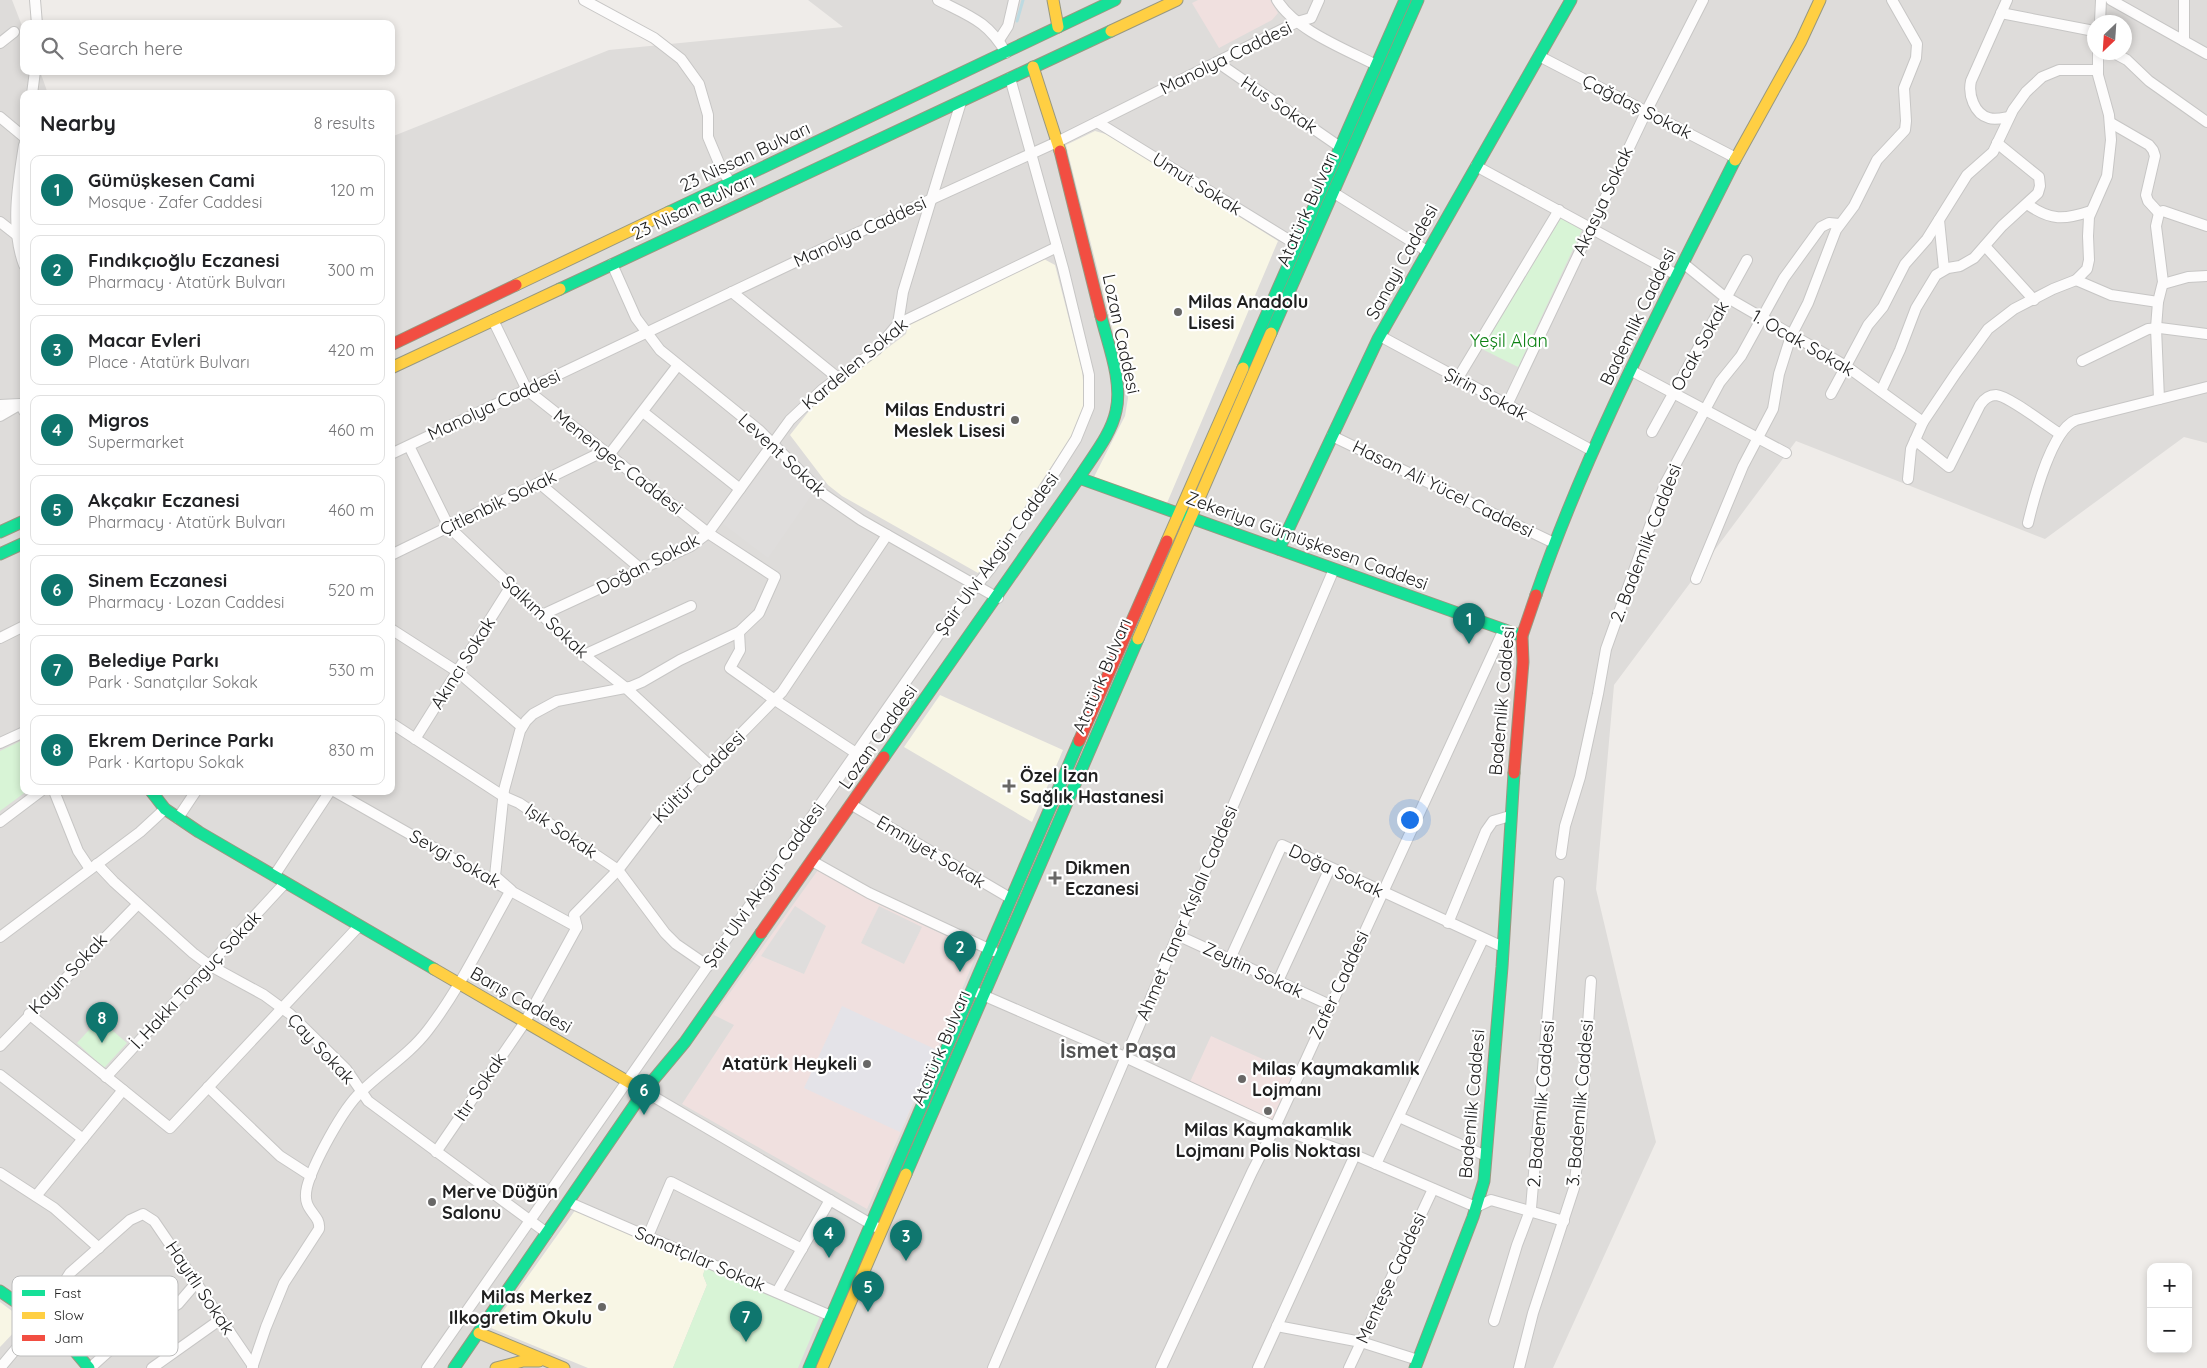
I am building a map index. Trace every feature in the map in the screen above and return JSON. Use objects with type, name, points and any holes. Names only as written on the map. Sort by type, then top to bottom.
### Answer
[{"type":"main road","points":[[1053,0],[1058,27]]},
{"type":"main road","name":"23 Nissan Bulvarı","points":[[395,343],[1115,0]]},
{"type":"main road","name":"23 Nisan Bulvarı","points":[[395,366],[1178,0]]},
{"type":"main road","name":"Atatürk Bulvarı","points":[[809,1368],[988,948],[1405,0]]},
{"type":"main road","name":"Atatürk Bulvarı","points":[[822,1368],[1190,518],[1418,0]]},
{"type":"main road","name":"Sanayi Caddesi","points":[[1279,549],[1380,336],[1570,0]]},
{"type":"main road","name":"Bademlik Caddesi","points":[[1417,1364],[1484,1181],[1523,662],[1522,636],[1554,543],[1592,451],[1630,370],[1736,158],[1801,41],[1820,0]]},
{"type":"main road","name":"Lozan Caddesi","points":[[454,1368],[644,1091],[685,1042],[998,598],[1080,478],[1113,420],[1118,405],[1117,389],[1070,188],[1033,67]]},
{"type":"main road","name":"Zekeriya Gümüşkesen Caddesi","points":[[1080,478],[1522,636]]},
{"type":"main road","points":[[0,532],[20,523]]},
{"type":"main road","points":[[0,554],[20,545]]},
{"type":"main road","name":"Barış Caddesi","points":[[154,795],[165,809],[178,818],[285,883],[644,1091]]},
{"type":"main road","points":[[0,1290],[12,1298]]},
{"type":"main road","points":[[479,1333],[564,1368]]},
{"type":"main road","points":[[80,1356],[90,1368]]},
{"type":"main road","points":[[496,1368],[523,1360],[548,1361]]},
{"type":"street","points":[[35,0],[37,20]]},
{"type":"street","points":[[584,0],[654,38],[681,59],[699,84],[708,115],[708,137],[721,168],[731,184]]},
{"type":"street","points":[[938,0],[950,3],[984,24],[999,40],[1006,52]]},
{"type":"street","points":[[999,40],[1008,26],[1014,0]]},
{"type":"street","points":[[1276,0],[1284,12],[1297,22],[1376,66]]},
{"type":"street","name":"Manolya Caddesi","points":[[395,452],[732,292],[1057,142],[1297,22],[1311,18],[1319,0]]},
{"type":"street","name":"Akasya Sokak","points":[[1507,405],[1646,112],[1704,0]]},
{"type":"street","points":[[1696,579],[1743,466],[1774,403],[1779,374],[1791,336],[1808,303],[1839,224],[1854,206],[1878,160],[1902,134],[1906,125],[1904,88],[1916,58],[1917,44],[1892,0]]},
{"type":"street","points":[[2007,0],[1971,81],[1969,93],[1980,112],[1985,116],[1993,119],[2009,117]]},
{"type":"street","points":[[2100,15],[2101,0]]},
{"type":"street","points":[[2111,0],[2207,54]]},
{"type":"street","points":[[2184,0],[2184,41]]},
{"type":"street","points":[[2001,13],[2087,31]]},
{"type":"street","points":[[0,43],[14,32]]},
{"type":"street","name":"Çağdaş Sokak","points":[[1539,56],[1736,158]]},
{"type":"street","points":[[1908,479],[1910,458],[1923,422],[1988,330],[2006,314],[2084,275],[2089,265],[2088,226],[2091,211],[2107,176],[2111,123],[2098,70],[2098,60]]},
{"type":"street","points":[[2127,60],[2149,81],[2207,122]]},
{"type":"street","name":"Hus Sokak","points":[[1217,62],[1340,147]]},
{"type":"street","points":[[1831,394],[1868,325],[1883,307],[1907,260],[1922,245],[1940,220],[1967,175],[1987,159],[2009,117],[2026,92],[2051,72],[2070,69],[2098,70]]},
{"type":"street","points":[[33,90],[34,75]]},
{"type":"street","name":"Şair Ulvi Akgün Caddesi","points":[[427,1368],[856,753],[976,585],[990,569],[1076,439],[1089,407],[1089,375],[1057,247],[1010,78]]},
{"type":"street","points":[[898,324],[903,292],[961,101]]},
{"type":"street","points":[[0,117],[20,134]]},
{"type":"street","name":"Umut Sokak","points":[[1097,122],[1297,245]]},
{"type":"street","points":[[2111,123],[2149,145],[2154,150],[2155,156],[2146,196],[2159,213]]},
{"type":"street","points":[[1881,391],[1920,301],[1936,275],[1944,269],[1968,262],[2002,226],[2038,193],[2040,186],[2039,177],[1997,143]]},
{"type":"street","points":[[1476,166],[1677,275]]},
{"type":"street","points":[[20,184],[17,213],[20,246]]},
{"type":"street","points":[[1334,193],[1427,251]]},
{"type":"street","points":[[2027,204],[2039,212],[2052,217],[2070,218],[2091,211]]},
{"type":"street","name":"Akasya Sokak","points":[[1458,378],[1559,210]]},
{"type":"street","points":[[2159,213],[2165,211],[2207,226]]},
{"type":"street","points":[[2159,213],[2156,226],[2163,284],[2158,302],[2156,328],[2159,399]]},
{"type":"street","points":[[1940,220],[1944,269]]},
{"type":"street","points":[[0,222],[18,236]]},
{"type":"street","name":"2. Bademlik Caddesi","points":[[1561,854],[1565,826],[1580,777],[1598,694],[1603,660],[1665,484],[1704,409],[1725,374],[1741,356],[1784,278],[1816,232],[1825,224],[1839,224]]},
{"type":"street","points":[[1985,246],[2034,300]]},
{"type":"street","name":"Kardelen Sokak","points":[[774,444],[800,409],[876,350],[898,324],[1057,247]]},
{"type":"street","name":"Ocak Sokak","points":[[1652,432],[1747,260]]},
{"type":"street","name":"1. Ocak Sokak","points":[[1683,263],[1727,298],[1846,366],[1923,422]]},
{"type":"street","name":"Levent Sokak","points":[[612,264],[636,318],[660,350],[774,444],[830,499],[887,535],[998,598]]},
{"type":"street","points":[[2163,284],[2188,277],[2207,276]]},
{"type":"street","points":[[2076,280],[2118,296],[2158,302]]},
{"type":"street","points":[[732,292],[838,378]]},
{"type":"street","name":"Menengeç Caddesi","points":[[493,320],[526,390],[708,533],[775,577],[759,613],[739,632]]},
{"type":"street","points":[[2082,361],[2142,332],[2156,328],[2207,334]]},
{"type":"street","name":"Şirin Sokak","points":[[1380,336],[1592,451]]},
{"type":"street","points":[[607,453],[678,365]]},
{"type":"street","points":[[1630,370],[1786,453]]},
{"type":"street","points":[[2028,523],[2036,488],[2060,434],[2067,425],[2076,420],[2207,387]]},
{"type":"street","points":[[1915,440],[1949,467],[1980,404],[1994,395],[2006,399],[2060,434]]},
{"type":"street","points":[[0,405],[20,406]]},
{"type":"street","points":[[0,416],[20,407]]},
{"type":"street","points":[[642,412],[740,489]]},
{"type":"street","name":"Hasan Ali Yücel Caddesi","points":[[1332,436],[1554,543]]},
{"type":"street","name":"Doğan Sokak","points":[[542,615],[691,546],[708,533],[774,444]]},
{"type":"street","name":"Salkım Sokak","points":[[409,446],[449,527],[584,655],[626,688],[709,765]]},
{"type":"street","name":"Çitlenbik Sokak","points":[[395,553],[539,483],[607,453]]},
{"type":"street","points":[[539,483],[642,569]]},
{"type":"street","name":"Kültür Caddesi","points":[[524,1022],[577,927],[574,915],[618,870],[657,819],[775,700],[808,655],[887,535]]},
{"type":"street","name":"Ahmet Taner Kışlalı Caddesi","points":[[993,1368],[1334,569]]},
{"type":"street","name":"Akıncı Sokak","points":[[415,739],[511,586]]},
{"type":"street","points":[[584,655],[691,606]]},
{"type":"street","points":[[0,638],[20,628]]},
{"type":"street","name":"Zafer Caddesi","points":[[1161,1368],[1252,1172],[1275,1127],[1504,629]]},
{"type":"street","points":[[395,632],[458,672],[522,727]]},
{"type":"street","points":[[253,1367],[266,1327],[284,1283],[319,1229],[318,1220],[309,1210],[306,1198],[312,1176],[348,1107],[361,1092],[418,1042],[436,1019],[511,890],[495,876],[503,796],[516,740],[522,727],[533,714],[557,701],[626,688],[642,682],[680,660],[739,632],[740,650],[730,668],[856,753]]},
{"type":"street","name":"Işık Sokak","points":[[395,726],[503,796],[515,800],[618,870],[665,933],[676,944],[708,966]]},
{"type":"street","points":[[0,743],[20,734]]},
{"type":"street","points":[[0,822],[36,795]]},
{"type":"street","name":"Çay Sokak","points":[[56,795],[78,851],[94,866],[193,953],[209,965],[282,1008],[339,1062],[368,1101],[547,1233]]},
{"type":"street","points":[[178,818],[193,795]]},
{"type":"street","points":[[274,876],[327,795]]},
{"type":"street","name":"Sevgi Sokak","points":[[341,795],[577,927]]},
{"type":"street","name":"Emniyet Sokak","points":[[852,805],[1010,898]]},
{"type":"street","points":[[0,937],[140,832],[165,809]]},
{"type":"street","points":[[1448,923],[1486,831],[1493,821],[1510,816]]},
{"type":"street","name":"Doğa Sokak","points":[[1230,959],[1282,845],[1502,948]]},
{"type":"street","points":[[812,860],[877,897],[1001,954]]},
{"type":"street","points":[[1278,981],[1330,868]]},
{"type":"street","name":"2. Bademlik Caddesi","points":[[1494,1320],[1517,1246],[1531,1212],[1537,1163],[1559,882]]},
{"type":"street","name":"İ. Hakkı Tonguç Sokak","points":[[106,1077],[285,883]]},
{"type":"street","name":"Kayın Sokak","points":[[0,1046],[29,1014],[138,904]]},
{"type":"street","points":[[29,1014],[170,1128],[359,926]]},
{"type":"street","name":"Zeytin Sokak","points":[[1177,935],[1330,1005]]},
{"type":"street","points":[[1376,1164],[1483,939]]},
{"type":"street","name":"3. Bademlik Caddesi","points":[[1520,1368],[1534,1313],[1574,1188],[1591,980]]},
{"type":"street","points":[[971,990],[1126,1056],[1275,1127],[1355,1155],[1476,1207],[1491,1200],[1564,1221]]},
{"type":"street","name":"Itır Sokak","points":[[436,1152],[524,1022]]},
{"type":"street","points":[[0,1075],[83,1139]]},
{"type":"street","points":[[208,1087],[280,1156],[312,1176]]},
{"type":"street","points":[[36,1196],[123,1090]]},
{"type":"street","name":"Barış Caddesi","points":[[644,1091],[882,1230]]},
{"type":"street","points":[[1399,1117],[1486,1156]]},
{"type":"street","points":[[1258,1368],[1355,1155]]},
{"type":"street","points":[[0,1173],[64,1216],[99,1248],[68,1276]]},
{"type":"street","points":[[648,1236],[671,1182],[802,1249]]},
{"type":"street","name":"Menteşe Caddesi","points":[[1349,1368],[1433,1189]]},
{"type":"street","points":[[777,1292],[830,1200]]},
{"type":"street","name":"Sanatçılar Sokak","points":[[568,1202],[831,1316]]},
{"type":"street","name":"Hayıtlı Sokak","points":[[99,1248],[135,1217],[143,1214],[154,1221],[253,1367]]},
{"type":"street","points":[[178,1304],[196,1283]]},
{"type":"street","points":[[178,1350],[221,1319]]},
{"type":"street","points":[[1277,1326],[1361,1342],[1417,1364]]},
{"type":"street","points":[[0,1368],[12,1354]]},
{"type":"street","points":[[90,1368],[103,1356]]},
{"type":"street","points":[[152,1368],[169,1356]]},
{"type":"shaded area","points":[[0,0],[12,0],[20,21],[20,75],[41,75],[47,90],[20,90],[20,795],[395,795],[395,135],[609,50],[843,27],[808,0],[2207,0],[2207,443],[2184,437],[2045,539],[1796,441],[1614,685],[1596,889],[1656,1142],[1553,1368],[0,1368]]},
{"type":"shaded area","points":[[1198,0],[1270,0],[1278,13],[1272,20],[1219,48],[1192,3]]},
{"type":"shaded area","name":"Milas Anadolu Lisesi","points":[[1095,131],[1109,135],[1278,241],[1167,503],[1094,477],[1125,416],[1128,398],[1126,382],[1066,145]]},
{"type":"shaded area","points":[[1042,258],[1055,265],[1082,370],[1085,402],[1076,428],[1067,443],[992,556],[978,573],[842,496],[828,485],[790,435],[817,401],[906,334],[908,325]]},
{"type":"shaded area","points":[[774,455],[813,493],[768,558],[722,523]]},
{"type":"shaded area","name":"Özel İzan Sağlık Hastanesi","points":[[940,695],[1063,750],[1032,822],[904,747]]},
{"type":"shaded area","points":[[818,870],[878,904],[978,951],[867,1209],[682,1104],[734,1025],[714,1015]]},
{"type":"shaded area","points":[[795,906],[826,926],[804,974],[761,956]]},
{"type":"shaded area","points":[[879,906],[922,927],[904,964],[861,943]]},
{"type":"shaded area","points":[[842,1006],[937,1050],[900,1132],[804,1088]]},
{"type":"shaded area","name":"Milas Kaymakamlık Lojmanı","points":[[1211,1036],[1294,1073],[1273,1121],[1189,1084]]},
{"type":"shaded area","name":"Milas Merkez Ilkogretim Okulu","points":[[576,1209],[706,1266],[703,1275],[707,1285],[673,1368],[588,1368],[491,1328]]},
{"type":"shaded area","points":[[0,1302],[12,1311],[12,1334],[0,1347]]},
{"type":"green space","name":"Yeşil Alan","points":[[1561,218],[1582,230],[1518,367],[1482,349]]},
{"type":"green space","points":[[20,741],[20,795],[22,795],[0,811],[0,751]]},
{"type":"green space","points":[[99,1019],[127,1043],[104,1068],[77,1043]]},
{"type":"green space","points":[[706,1266],[820,1316],[798,1368],[673,1368],[707,1285],[703,1275]]},
{"type":"waterway","points":[[1017,21],[1023,0]]},
{"type":"traffic: fast","points":[[669,212],[1115,0]]},
{"type":"traffic: fast","points":[[1243,368],[1405,0]]},
{"type":"traffic: fast","points":[[1271,333],[1418,0]]},
{"type":"traffic: fast","points":[[1279,549],[1378,339],[1571,0]]},
{"type":"traffic: fast","points":[[560,289],[1111,31]]},
{"type":"traffic: fast","points":[[1536,595],[1579,483],[1603,428],[1735,160]]},
{"type":"traffic: fast","points":[[884,757],[1079,478],[1110,429],[1116,411],[1118,388],[1114,363],[1101,316]]},
{"type":"traffic: fast","points":[[1079,478],[1522,636]]},
{"type":"traffic: fast","points":[[0,532],[20,523]]},
{"type":"traffic: fast","points":[[0,554],[20,545]]},
{"type":"traffic: fast","points":[[906,1174],[1138,639]]},
{"type":"traffic: fast","points":[[809,1368],[1079,741]]},
{"type":"traffic: fast","points":[[1415,1368],[1473,1217],[1484,1181],[1502,967],[1514,773]]},
{"type":"traffic: fast","points":[[154,795],[165,809],[199,832],[434,969]]},
{"type":"traffic: fast","points":[[454,1368],[644,1091],[685,1042],[761,933]]},
{"type":"traffic: fast","points":[[0,1291],[12,1299]]},
{"type":"traffic: fast","points":[[79,1356],[89,1368]]},
{"type":"traffic: slow","points":[[1053,0],[1058,27]]},
{"type":"traffic: slow","points":[[1111,31],[1177,0]]},
{"type":"traffic: slow","points":[[1735,160],[1801,41],[1820,0]]},
{"type":"traffic: slow","points":[[1033,67],[1060,151]]},
{"type":"traffic: slow","points":[[516,285],[669,212]]},
{"type":"traffic: slow","points":[[395,366],[560,289]]},
{"type":"traffic: slow","points":[[1138,639],[1271,333]]},
{"type":"traffic: slow","points":[[1167,541],[1243,368]]},
{"type":"traffic: slow","points":[[434,969],[644,1091]]},
{"type":"traffic: slow","points":[[822,1368],[906,1174]]},
{"type":"traffic: slow","points":[[479,1333],[564,1368]]},
{"type":"traffic: slow","points":[[496,1368],[523,1361],[539,1361]]},
{"type":"traffic: jam","points":[[1060,151],[1101,316]]},
{"type":"traffic: jam","points":[[395,343],[516,285]]},
{"type":"traffic: jam","points":[[1079,741],[1167,541]]},
{"type":"traffic: jam","points":[[1514,773],[1523,662],[1522,636],[1536,595]]},
{"type":"traffic: jam","points":[[761,933],[884,757]]},
{"type":"place","name":"Milas Anadolu Lisesi","points":[[1178,312]]},
{"type":"place","name":"Milas Endustri Meslek Lisesi","points":[[1015,420]]},
{"type":"place","name":"Gümüşkesen Cami","points":[[1469,644]]},
{"type":"place","name":"Özel İzan Sağlık Hastanesi","points":[[1009,786]]},
{"type":"place","name":"Dikmen Eczanesi","points":[[1055,878]]},
{"type":"place","name":"Fındıkçıoğlu Eczanesi","points":[[960,972]]},
{"type":"place","name":"Ekrem Derince Parkı","points":[[102,1043]]},
{"type":"place","name":"Atatürk Heykeli","points":[[867,1064]]},
{"type":"place","name":"Milas Kaymakamlık Lojmanı","points":[[1242,1079]]},
{"type":"place","name":"Milas Kaymakamlık Lojmanı Polis Noktası","points":[[1268,1111]]},
{"type":"place","name":"Sinem Eczanesi","points":[[644,1115]]},
{"type":"place","name":"Merve Düğün Salonu","points":[[432,1202]]},
{"type":"place","name":"Migros","points":[[829,1258]]},
{"type":"place","name":"Macar Evleri","points":[[906,1261]]},
{"type":"place","name":"Milas Merkez Ilkogretim Okulu","points":[[602,1307]]},
{"type":"place","name":"Akçakır Eczanesi","points":[[868,1312]]},
{"type":"place","name":"Belediye Parkı","points":[[746,1342]]},
{"type":"district","name":"İsmet Paşa","points":[[1118,1050]]}]
